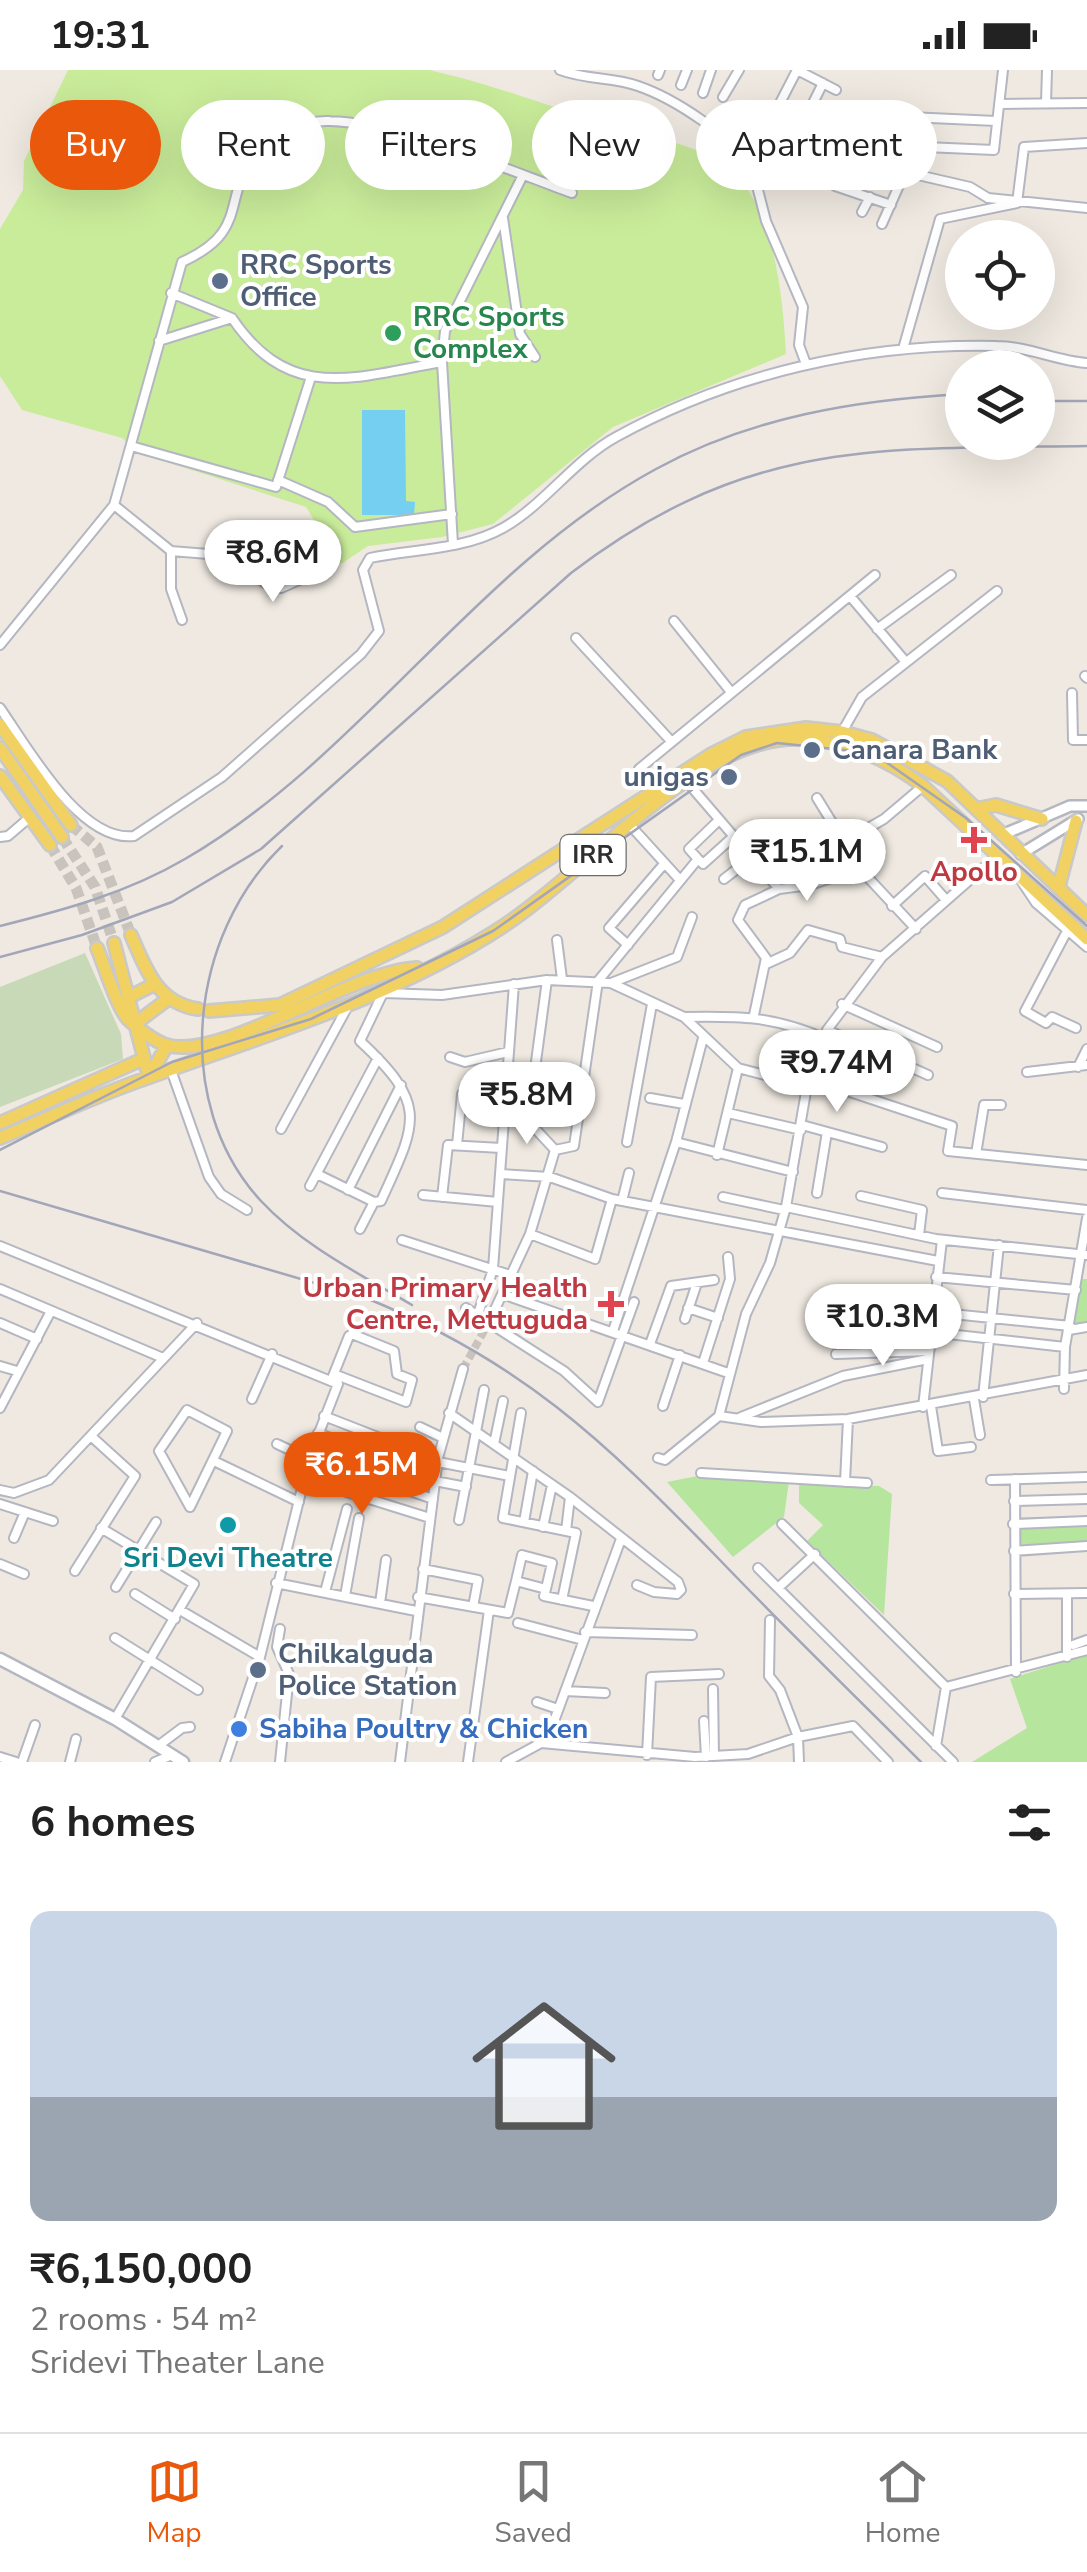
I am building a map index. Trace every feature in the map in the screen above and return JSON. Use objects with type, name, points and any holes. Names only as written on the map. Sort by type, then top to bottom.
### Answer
[{"type":"main road","points":[[0,725],[71,825]]},
{"type":"main road","name":"IRR","points":[[168,999],[203,1010],[280,1005],[414,942],[510,887],[746,737],[806,728],[872,740],[947,781],[1087,915]]},
{"type":"main road","name":"IRR","points":[[171,1070],[377,993],[502,927],[688,783],[758,744],[801,739],[873,755],[924,786],[1087,939]]},
{"type":"main road","points":[[0,748],[62,837]]},
{"type":"main road","points":[[0,776],[50,845]]},
{"type":"main road","points":[[976,809],[996,805],[1042,818]]},
{"type":"main road","points":[[1059,886],[1076,820]]},
{"type":"main road","points":[[531,874],[544,893]]},
{"type":"main road","points":[[510,887],[526,908]]},
{"type":"main road","points":[[130,935],[155,984],[168,999],[136,1022]]},
{"type":"main road","points":[[114,943],[150,1076]]},
{"type":"main road","points":[[96,948],[128,1019],[167,1046],[150,1076]]},
{"type":"main road","name":"IRR","points":[[167,1046],[193,1046],[270,1020],[357,982],[393,971],[426,968]]},
{"type":"main road","points":[[129,996],[155,984]]},
{"type":"main road","points":[[0,1123],[143,1059]]},
{"type":"main road","points":[[0,1138],[171,1070]]},
{"type":"main road","points":[[0,1659],[184,1762]]},
{"type":"street","points":[[560,70],[578,77],[640,86],[696,119]]},
{"type":"street","points":[[680,85],[687,70]]},
{"type":"street","points":[[703,93],[711,70]]},
{"type":"street","points":[[723,96],[740,70]]},
{"type":"street","points":[[782,100],[797,70],[836,90]]},
{"type":"street","points":[[937,148],[994,150],[1003,70]]},
{"type":"street","points":[[1046,104],[1047,70]]},
{"type":"street","points":[[814,100],[822,83]]},
{"type":"street","points":[[998,104],[1087,103]]},
{"type":"street","points":[[937,118],[996,121]]},
{"type":"street","points":[[0,645],[114,505],[182,262],[221,239],[256,151],[288,129],[328,120],[381,128],[572,193]]},
{"type":"street","points":[[1017,203],[1024,147],[1087,143]]},
{"type":"street","points":[[453,544],[442,362],[452,315],[524,176]]},
{"type":"street","points":[[937,179],[988,198],[1087,208]]},
{"type":"street","points":[[762,190],[766,221],[778,256],[801,297],[799,345],[806,364]]},
{"type":"street","points":[[848,190],[892,205]]},
{"type":"street","points":[[882,224],[898,190]]},
{"type":"street","points":[[862,212],[870,197]]},
{"type":"street","points":[[904,349],[940,218],[1017,203]]},
{"type":"street","points":[[502,218],[520,334],[535,357]]},
{"type":"street","points":[[172,293],[232,318],[252,348],[291,373],[311,378],[352,378],[442,362]]},
{"type":"street","points":[[158,341],[232,318]]},
{"type":"street","points":[[0,708],[72,809],[119,836],[134,836],[222,778],[360,654],[379,632],[363,570],[370,558],[479,540],[506,526],[612,439],[760,375],[904,349],[1002,346],[1087,362]]},
{"type":"street","points":[[131,446],[276,487],[311,378]]},
{"type":"street","points":[[278,480],[328,502],[354,527],[452,514]]},
{"type":"street","points":[[114,505],[171,551],[208,554],[242,566],[265,583],[281,588],[300,580],[302,570],[286,538]]},
{"type":"street","points":[[171,551],[172,589],[182,620]]},
{"type":"street","points":[[654,793],[639,769],[876,575]]},
{"type":"street","points":[[877,629],[951,576]]},
{"type":"street","points":[[842,732],[862,697],[996,591]]},
{"type":"street","points":[[850,596],[905,661]]},
{"type":"street","points":[[674,621],[731,692]]},
{"type":"street","points":[[576,638],[670,740]]},
{"type":"street","points":[[1072,692],[1074,740],[1087,740]]},
{"type":"street","points":[[688,783],[749,855],[771,874],[779,889]]},
{"type":"street","points":[[844,842],[884,818],[924,786]]},
{"type":"street","points":[[817,798],[861,868],[916,930]]},
{"type":"street","points":[[1002,835],[1070,806],[1085,807]]},
{"type":"street","points":[[1021,854],[1076,820],[1085,807]]},
{"type":"street","points":[[0,837],[8,836],[29,818]]},
{"type":"street","points":[[718,821],[690,849],[702,864],[733,837]]},
{"type":"street","points":[[630,825],[680,880]]},
{"type":"street","points":[[724,879],[782,829]]},
{"type":"street","points":[[658,1458],[665,1460],[719,1416],[746,1314],[770,1262],[785,1209],[809,1082],[826,1034],[842,1004],[882,957],[997,856]]},
{"type":"street","points":[[555,1150],[574,1146],[598,981],[698,859]]},
{"type":"street","points":[[628,945],[609,928],[664,864]]},
{"type":"street","points":[[754,1016],[766,964],[763,952],[738,920],[745,905],[779,889],[810,885],[861,868]]},
{"type":"street","points":[[892,906],[925,876],[946,900]]},
{"type":"street","points":[[1020,878],[1036,903],[1087,948]]},
{"type":"street","points":[[611,983],[677,957],[692,916]]},
{"type":"street","points":[[766,964],[790,952],[808,930],[840,939],[842,948],[882,957]]},
{"type":"street","points":[[1067,931],[1026,1011],[1046,1023],[1052,1017],[1076,1028]]},
{"type":"street","points":[[557,940],[562,979]]},
{"type":"street","points":[[547,980],[528,1120],[555,1150]]},
{"type":"street","points":[[317,1174],[374,1202],[381,1200],[412,1132],[407,1096],[360,1041],[377,993],[442,995],[547,980],[598,981],[611,983],[684,1017],[754,1016],[784,1021],[928,1075]]},
{"type":"street","points":[[478,1314],[493,1269],[514,984]]},
{"type":"street","points":[[627,1142],[652,1004]]},
{"type":"street","points":[[842,1004],[937,1047]]},
{"type":"street","points":[[280,1129],[349,1005]]},
{"type":"street","points":[[684,1017],[738,1068],[809,1082],[952,1126],[948,1151],[1087,1165]]},
{"type":"street","points":[[613,1332],[703,1038]]},
{"type":"street","points":[[1027,1072],[1083,1066],[1087,1048]]},
{"type":"street","points":[[450,1057],[464,1062],[508,1052]]},
{"type":"street","points":[[310,1186],[378,1058]]},
{"type":"street","points":[[717,1155],[738,1068]]},
{"type":"street","points":[[171,1070],[209,1177],[221,1194],[247,1210]]},
{"type":"street","points":[[348,1190],[401,1086]]},
{"type":"street","points":[[457,1145],[462,1094],[504,1092]]},
{"type":"street","points":[[650,1098],[682,1104]]},
{"type":"street","points":[[976,1154],[984,1104],[1002,1105]]},
{"type":"street","points":[[728,1113],[882,1147]]},
{"type":"street","points":[[817,1192],[827,1132]]},
{"type":"street","points":[[675,1138],[717,1155],[793,1172]]},
{"type":"street","points":[[442,1197],[447,1148],[501,1148]]},
{"type":"street","points":[[490,1320],[505,1295],[530,1234],[555,1150]]},
{"type":"street","points":[[530,1234],[594,1259],[630,1173]]},
{"type":"street","points":[[500,1174],[550,1177],[616,1200],[938,1261]]},
{"type":"street","points":[[942,1193],[1087,1210]]},
{"type":"street","points":[[422,1195],[498,1202]]},
{"type":"street","points":[[861,1196],[922,1210],[919,1235]]},
{"type":"street","points":[[723,1197],[942,1240],[1084,1255]]},
{"type":"street","points":[[360,1229],[374,1202]]},
{"type":"street","points":[[1063,1385],[1065,1347],[1084,1255],[1087,1218]]},
{"type":"street","points":[[402,1240],[513,1276]]},
{"type":"street","points":[[938,1451],[927,1407],[930,1332],[942,1240]]},
{"type":"street","points":[[980,1435],[978,1398],[990,1340],[999,1245]]},
{"type":"street","points":[[0,1246],[332,1378],[406,1402],[414,1386],[412,1380],[398,1374],[394,1351],[352,1334],[332,1378]]},
{"type":"street","points":[[704,1363],[730,1279],[728,1257]]},
{"type":"street","points":[[936,1277],[1076,1290]]},
{"type":"street","points":[[650,1344],[668,1289],[714,1280]]},
{"type":"street","points":[[684,1320],[696,1282]]},
{"type":"street","points":[[0,1289],[164,1358]]},
{"type":"street","points":[[505,1295],[728,1373]]},
{"type":"street","points":[[466,1308],[490,1320],[598,1402],[634,1302]]},
{"type":"street","points":[[688,1308],[718,1318]]},
{"type":"street","points":[[0,1408],[52,1311]]},
{"type":"street","points":[[932,1312],[1087,1327]]},
{"type":"street","points":[[0,1323],[37,1339]]},
{"type":"street","points":[[0,1490],[14,1493],[49,1480],[197,1323]]},
{"type":"street","points":[[930,1332],[1065,1347]]},
{"type":"street","points":[[252,1399],[272,1354]]},
{"type":"street","points":[[836,1354],[928,1355]]},
{"type":"street","points":[[663,1406],[680,1355]]},
{"type":"street","points":[[741,1417],[842,1376],[928,1355]]},
{"type":"street","points":[[0,1366],[17,1370]]},
{"type":"street","points":[[400,1762],[436,1461],[463,1369]]},
{"type":"street","points":[[719,1416],[762,1422],[848,1419],[1063,1385],[1087,1375]]},
{"type":"street","points":[[225,1762],[260,1657],[310,1458],[338,1384],[332,1378]]},
{"type":"street","points":[[459,1520],[484,1390]]},
{"type":"street","points":[[998,1394],[999,1404]]},
{"type":"street","points":[[494,1444],[503,1400]]},
{"type":"street","points":[[187,1410],[226,1431],[214,1461],[190,1508],[159,1450],[187,1410]]},
{"type":"street","points":[[449,1413],[570,1497],[678,1582],[680,1590],[678,1594],[657,1593],[637,1585]]},
{"type":"street","points":[[521,1413],[503,1518],[576,1533],[562,1600]]},
{"type":"street","points":[[324,1416],[436,1461],[510,1476]]},
{"type":"street","points":[[845,1482],[848,1419]]},
{"type":"street","points":[[420,1428],[443,1438]]},
{"type":"street","points":[[318,1433],[356,1448]]},
{"type":"street","points":[[75,1571],[134,1476],[92,1436]]},
{"type":"street","points":[[277,1444],[433,1499]]},
{"type":"street","points":[[924,1453],[971,1446]]},
{"type":"street","points":[[214,1461],[299,1502]]},
{"type":"street","points":[[524,1522],[532,1471]]},
{"type":"street","points":[[702,1473],[867,1483]]},
{"type":"street","points":[[992,1480],[1087,1477]]},
{"type":"street","points":[[305,1479],[430,1518]]},
{"type":"street","points":[[1015,1479],[1016,1672]]},
{"type":"street","points":[[435,1481],[466,1487]]},
{"type":"street","points":[[544,1526],[552,1485]]},
{"type":"street","points":[[566,1532],[570,1497]]},
{"type":"street","points":[[1014,1501],[1087,1499]]},
{"type":"street","points":[[0,1504],[53,1521]]},
{"type":"street","points":[[325,1592],[347,1508]]},
{"type":"street","points":[[14,1538],[25,1512]]},
{"type":"street","points":[[345,1596],[359,1518]]},
{"type":"street","points":[[1014,1524],[1087,1521]]},
{"type":"street","points":[[116,1587],[156,1522]]},
{"type":"street","points":[[782,1524],[946,1687]]},
{"type":"street","points":[[101,1528],[194,1584],[115,1720]]},
{"type":"street","points":[[506,1762],[541,1743],[558,1710],[593,1606],[621,1539]]},
{"type":"street","points":[[1014,1551],[1087,1546]]},
{"type":"street","points":[[778,1588],[814,1554]]},
{"type":"street","points":[[418,1597],[508,1613],[522,1556],[552,1564],[544,1596],[593,1606]]},
{"type":"street","points":[[380,1604],[386,1560]]},
{"type":"street","points":[[0,1564],[24,1574]]},
{"type":"street","points":[[423,1568],[478,1580],[473,1607]]},
{"type":"street","points":[[758,1568],[953,1762]]},
{"type":"street","points":[[516,1582],[546,1588]]},
{"type":"street","points":[[276,1583],[416,1610]]},
{"type":"street","points":[[1014,1594],[1087,1593]]},
{"type":"street","points":[[136,1594],[175,1619]]},
{"type":"street","points":[[1067,1594],[1067,1657]]},
{"type":"street","points":[[180,1610],[260,1657]]},
{"type":"street","points":[[468,1762],[489,1610]]},
{"type":"street","points":[[770,1620],[769,1676],[780,1690],[798,1737],[798,1762]]},
{"type":"street","points":[[518,1623],[584,1636],[692,1634]]},
{"type":"street","points":[[280,1629],[278,1648],[289,1674],[280,1762]]},
{"type":"street","points":[[116,1638],[198,1690]]},
{"type":"street","points":[[1073,1645],[1087,1640]]},
{"type":"street","points":[[946,1687],[1016,1672],[1087,1650]]},
{"type":"street","points":[[641,1757],[651,1677],[719,1674]]},
{"type":"street","points":[[936,1746],[946,1687]]},
{"type":"street","points":[[710,1756],[713,1689]]},
{"type":"street","points":[[565,1691],[605,1694]]},
{"type":"street","points":[[537,1702],[558,1710]]},
{"type":"street","points":[[704,1721],[710,1756]]},
{"type":"street","points":[[0,1757],[20,1762],[35,1725]]},
{"type":"street","points":[[541,1743],[641,1757],[748,1758],[798,1737],[852,1726],[888,1762]]},
{"type":"street","points":[[158,1746],[182,1728],[190,1728]]},
{"type":"street","points":[[70,1762],[76,1739]]},
{"type":"street","points":[[155,1762],[172,1755]]},
{"type":"green space","name":"RRC Sports Complex","points":[[68,70],[429,70],[532,100],[532,190],[676,190],[676,143],[696,150],[696,190],[748,190],[762,216],[780,286],[786,354],[613,427],[493,524],[442,537],[368,546],[341,564],[306,507],[139,453],[122,438],[22,410],[0,376],[0,229],[23,190],[24,161],[30,149],[30,190],[161,190],[161,100],[53,100]]},
{"type":"green space","points":[[85,953],[121,1034],[123,1059],[0,1107],[0,987]]},
{"type":"green space","points":[[1078,1279],[1087,1279],[1087,1326],[1069,1330]]},
{"type":"green space","points":[[703,1475],[789,1481],[784,1517],[733,1557],[667,1482]]},
{"type":"green space","points":[[799,1484],[879,1486],[892,1494],[884,1615],[807,1541],[823,1525],[799,1503]]},
{"type":"green space","points":[[1087,1521],[1087,1546],[1014,1551],[1013,1524]]},
{"type":"green space","points":[[1087,1654],[1087,1762],[972,1762],[1027,1728],[1010,1679]]},
{"type":"water","points":[[362,410],[405,410],[406,501],[415,502],[414,515],[362,515]]},
{"type":"tunnel","points":[[71,825],[97,847],[131,935]]},
{"type":"tunnel","points":[[62,837],[95,887],[114,943]]},
{"type":"tunnel","points":[[50,845],[76,888],[97,948]]},
{"type":"tunnel","points":[[463,1369],[490,1320]]},
{"type":"railway","points":[[0,926],[71,907],[141,882],[249,817],[308,768],[531,557],[591,510],[656,469],[729,436],[805,414],[945,396]]},
{"type":"railway","points":[[1055,401],[1087,401]]},
{"type":"railway","points":[[0,957],[82,935],[172,902],[261,849],[571,573],[635,529],[697,497],[757,474],[817,460],[878,452],[1087,446]]},
{"type":"railway","points":[[0,1150],[172,1062],[311,1019],[493,931],[741,755],[777,743],[873,753],[966,818],[1087,926]]},
{"type":"railway","points":[[282,846],[251,883],[227,925],[211,971],[203,1020],[203,1069],[213,1116],[232,1161],[277,1217],[333,1258],[412,1305]]},
{"type":"railway","points":[[0,1191],[366,1298],[470,1349],[557,1407],[597,1440],[921,1762]]},
{"type":"place","name":"RRC Sports Office","points":[[220,281]]},
{"type":"place","name":"RRC Sports Complex","points":[[393,333]]},
{"type":"place","name":"Canara Bank","points":[[812,750]]},
{"type":"place","name":"unigas","points":[[729,777]]},
{"type":"place","name":"Apollo","points":[[974,840]]},
{"type":"place","name":"Urban Primary Health Centre, Mettuguda","points":[[611,1304]]},
{"type":"place","name":"Sri Devi Theatre","points":[[228,1525]]},
{"type":"place","name":"Chilkalguda Police Station","points":[[258,1670]]},
{"type":"place","name":"Sabiha Poultry & Chicken","points":[[239,1729]]}]
